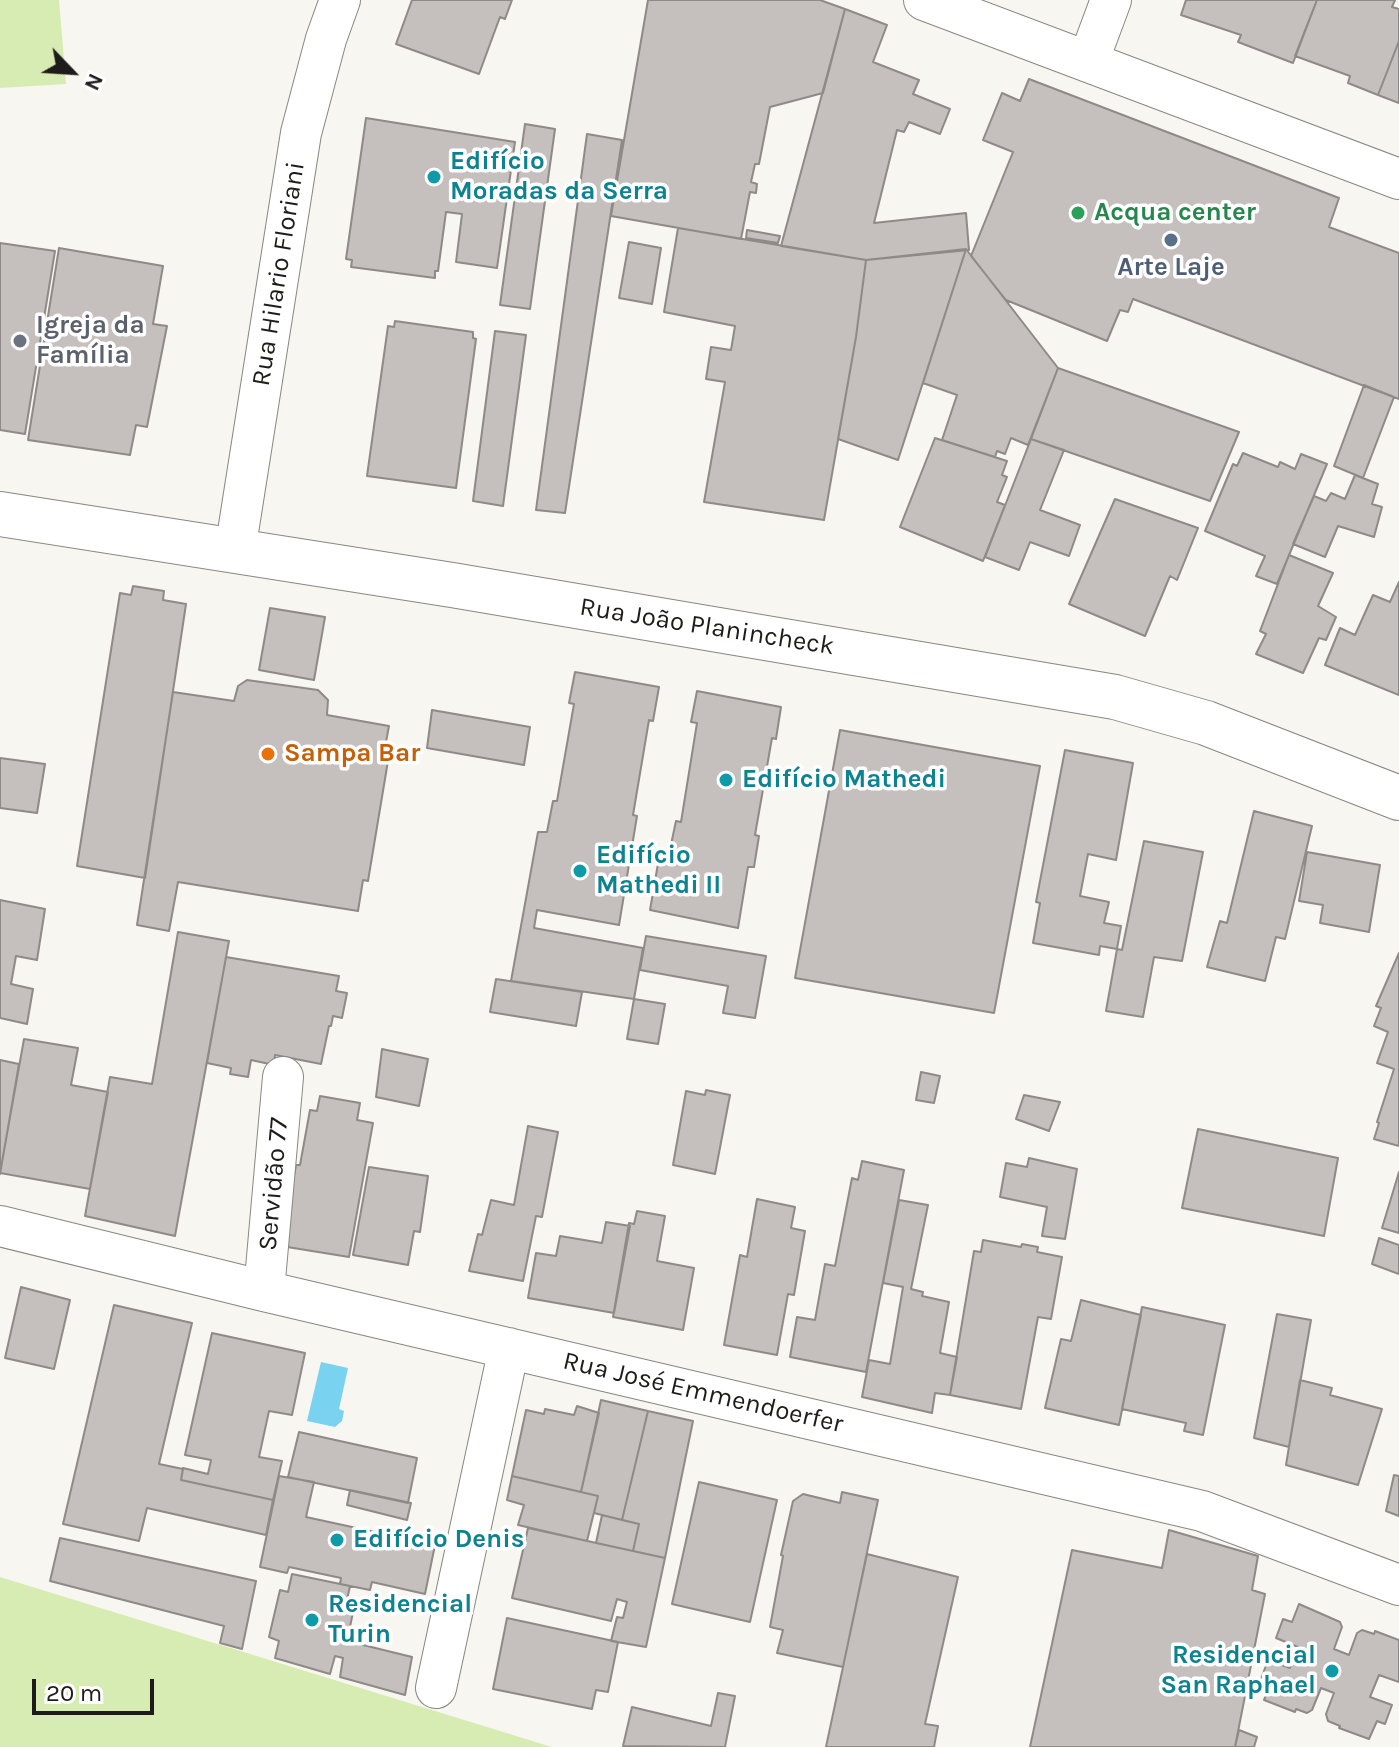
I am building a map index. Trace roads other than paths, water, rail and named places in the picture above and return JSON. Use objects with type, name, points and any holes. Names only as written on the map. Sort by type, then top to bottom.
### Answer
[{"type":"main road","name":"Rua João Planincheck","points":[[0,514],[887,657],[1115,697],[1206,723],[1399,798]]},
{"type":"street","name":"Rua Hilario Floriani","points":[[235,551],[301,133],[326,39],[340,0]]},
{"type":"street","points":[[924,0],[1399,179]]},
{"type":"street","points":[[1088,62],[1111,0]]},
{"type":"street","name":"Servidão 77","points":[[264,1291],[283,1077]]},
{"type":"street","name":"Rua José Emmendoerfer","points":[[0,1226],[1202,1511],[1399,1585]]},
{"type":"street","points":[[436,1688],[509,1348]]},
{"type":"water","points":[[321,1362],[348,1368],[339,1409],[344,1411],[342,1421],[335,1427],[307,1421]]},
{"type":"place","name":"Edifício Moradas da Serra","points":[[434,177]]},
{"type":"place","name":"Acqua center","points":[[1078,213]]},
{"type":"place","name":"Arte Laje","points":[[1171,240]]},
{"type":"place","name":"Igreja da Família","points":[[20,341]]},
{"type":"place","name":"Sampa Bar","points":[[268,754]]},
{"type":"place","name":"Edifício Mathedi","points":[[726,780]]},
{"type":"place","name":"Edifício Mathedi II","points":[[580,871]]},
{"type":"place","name":"Edifício Denis","points":[[337,1540]]},
{"type":"place","name":"Residencial Turin","points":[[312,1620]]},
{"type":"place","name":"Residencial San Raphael","points":[[1332,1671]]}]
